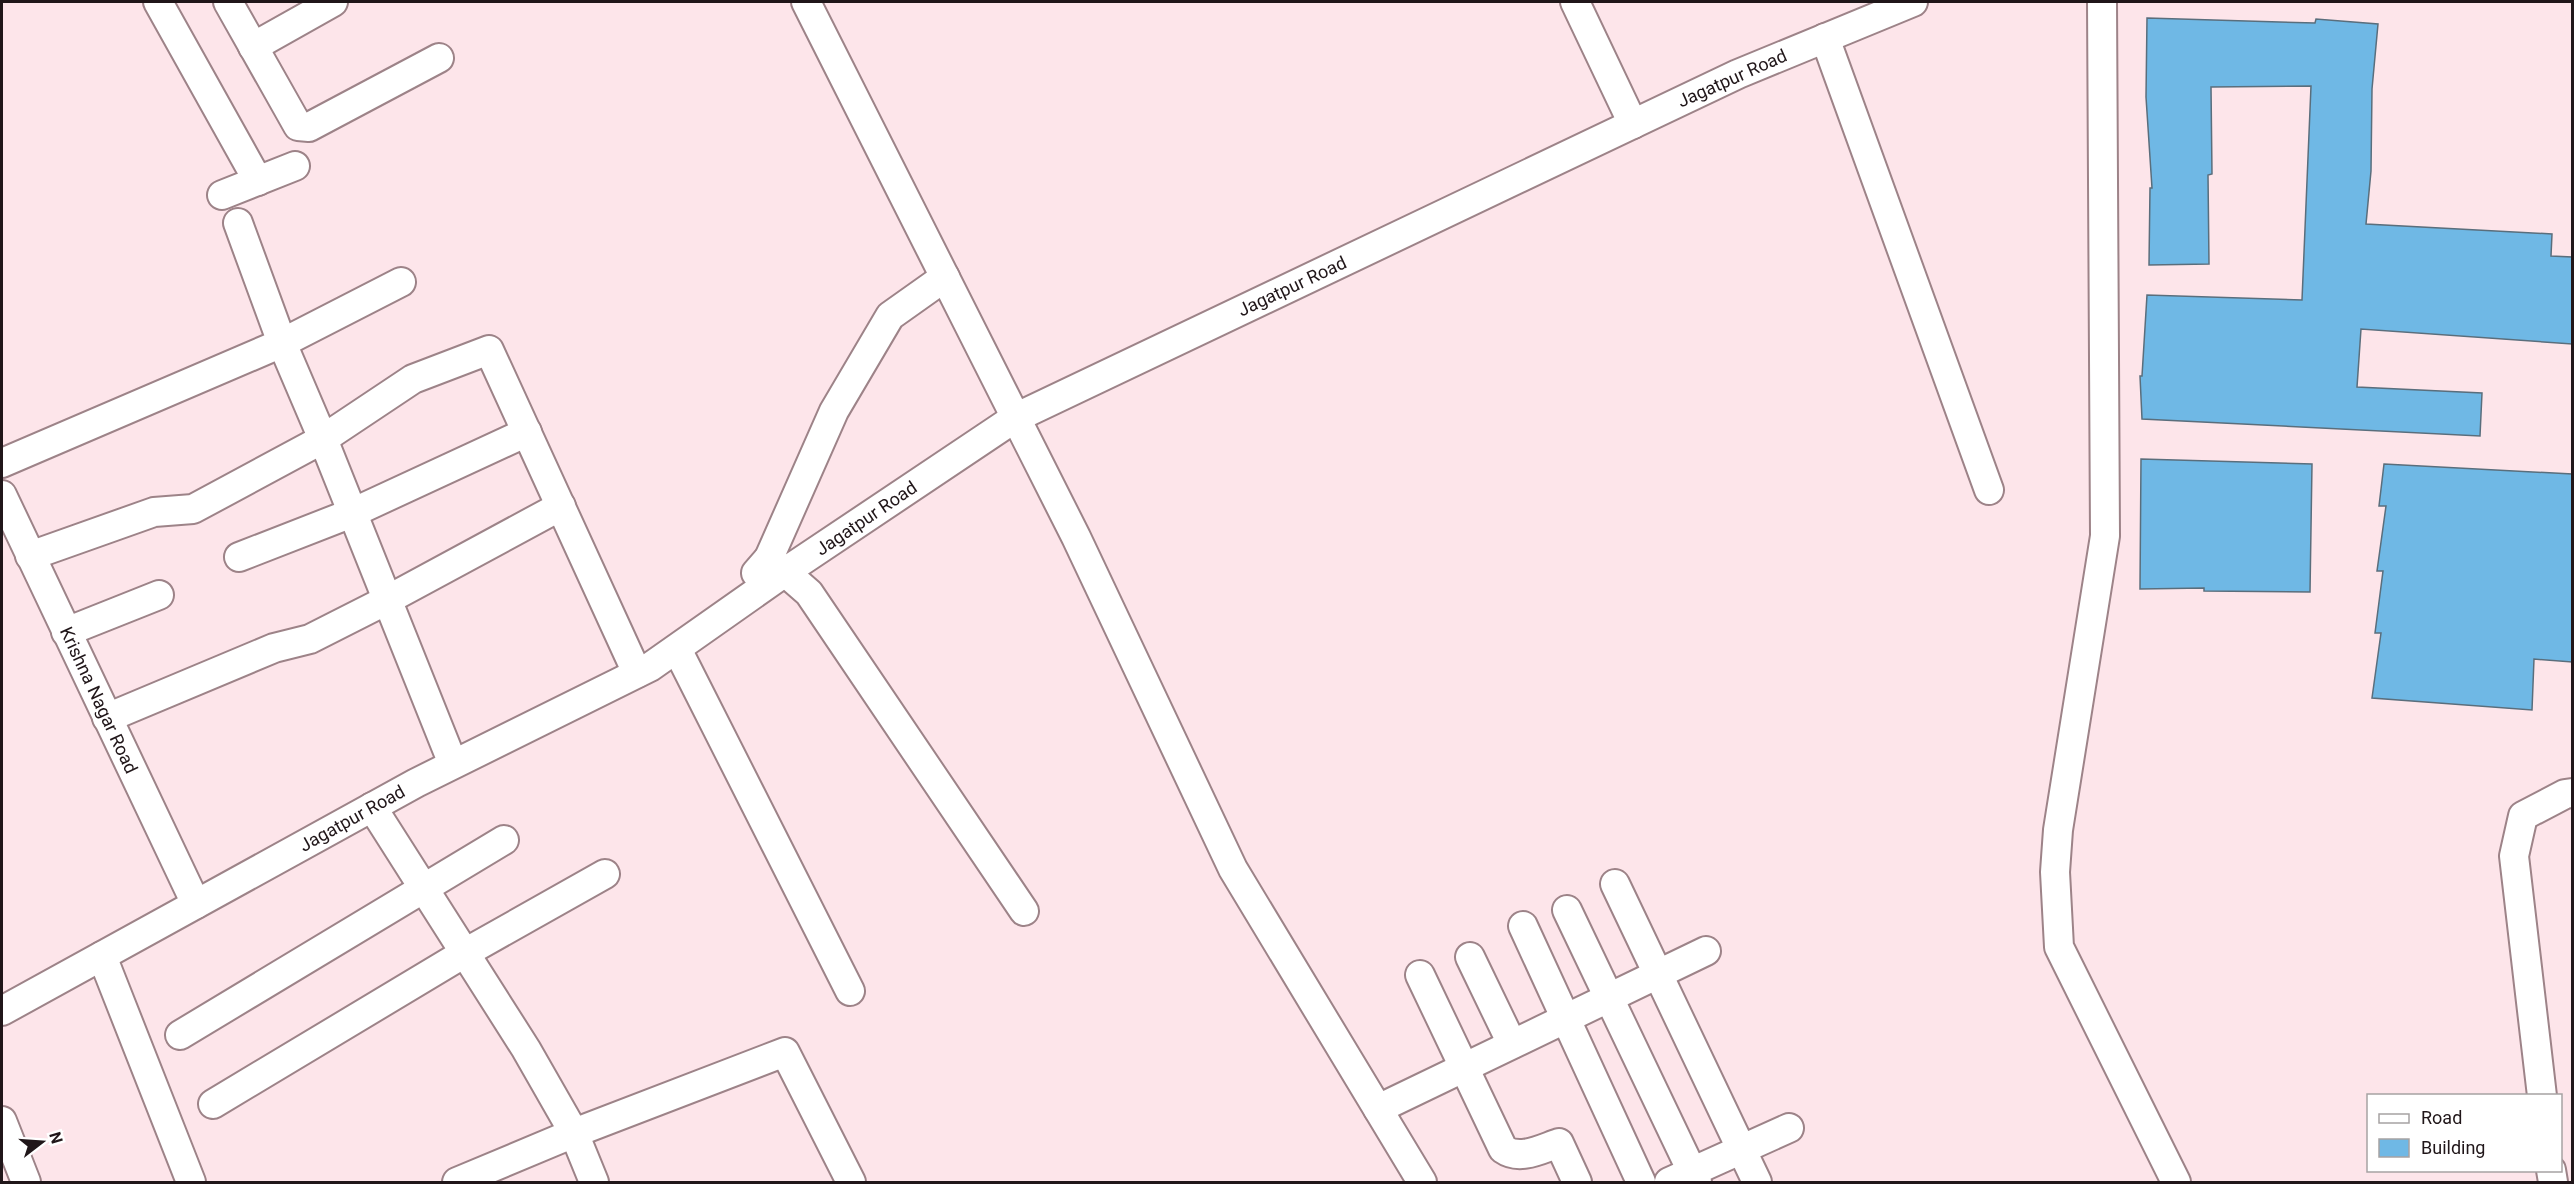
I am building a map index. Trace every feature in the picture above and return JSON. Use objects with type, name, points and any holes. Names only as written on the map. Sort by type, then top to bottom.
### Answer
[{"type":"street","points":[[158,2],[258,181]]},
{"type":"street","points":[[228,2],[298,126],[309,127],[439,58]]},
{"type":"street","points":[[253,47],[333,2]]},
{"type":"street","points":[[807,2],[1076,537],[1233,869],[1422,1182]]},
{"type":"street","points":[[1575,2],[1633,124]]},
{"type":"street","name":"Jagatpur Road","points":[[2,1011],[372,807],[453,764],[638,673],[705,630],[777,565],[1015,418],[1738,74],[1913,2]]},
{"type":"street","points":[[2102,2],[2105,536],[2058,830],[2055,872],[2059,947],[2176,1182]]},
{"type":"street","points":[[1825,38],[1989,490]]},
{"type":"street","points":[[222,195],[295,166]]},
{"type":"street","points":[[238,223],[282,343],[323,439],[453,764]]},
{"type":"street","name":"Jagatpur Road","points":[[777,565],[834,411],[890,316],[945,277]]},
{"type":"street","points":[[2,463],[282,343],[401,282]]},
{"type":"street","points":[[30,556],[154,512],[193,509],[323,439],[413,379],[489,350],[638,673]]},
{"type":"street","points":[[239,557],[352,513],[526,432]]},
{"type":"street","name":"Krishna Nagar Road","points":[[2,495],[196,904]]},
{"type":"street","points":[[107,718],[274,648],[310,639],[561,506]]},
{"type":"street","points":[[777,565],[809,593],[1024,911]]},
{"type":"street","points":[[66,632],[159,595]]},
{"type":"street","points":[[677,649],[850,991]]},
{"type":"street","points":[[2542,1094],[2514,856],[2523,816],[2565,794],[2572,793]]},
{"type":"street","points":[[372,807],[424,887],[463,954],[526,1050],[574,1133],[594,1182]]},
{"type":"street","points":[[180,1035],[504,840]]},
{"type":"street","points":[[213,1104],[463,954],[605,874]]},
{"type":"street","points":[[1615,884],[1757,1182]]},
{"type":"street","points":[[1567,910],[1609,998],[1686,1179],[1789,1128]]},
{"type":"street","points":[[1523,926],[1641,1182]]},
{"type":"street","points":[[1378,1109],[1706,951]]},
{"type":"street","points":[[102,956],[192,1182]]},
{"type":"street","points":[[1470,957],[1512,1044]]},
{"type":"street","points":[[1420,975],[1503,1149],[1512,1155],[1525,1154],[1559,1143],[1577,1182]]},
{"type":"street","points":[[457,1182],[574,1133],[785,1052],[851,1182]]},
{"type":"street","points":[[2,1120],[26,1182]]},
{"type":"building","points":[[2147,18],[2315,23],[2316,19],[2378,24],[2372,89],[2371,171],[2366,224],[2552,234],[2551,256],[2572,257],[2572,344],[2361,329],[2357,387],[2482,393],[2480,436],[2142,419],[2140,376],[2142,376],[2147,295],[2302,300],[2311,86],[2211,87],[2212,174],[2208,175],[2209,264],[2149,265],[2150,188],[2152,188],[2146,97]]},
{"type":"building","points":[[2141,459],[2312,464],[2310,592],[2204,591],[2204,588],[2140,589]]},
{"type":"building","points":[[2384,464],[2572,474],[2572,662],[2534,659],[2532,710],[2372,698],[2381,633],[2375,633],[2383,571],[2377,571],[2386,506],[2379,506]]}]
